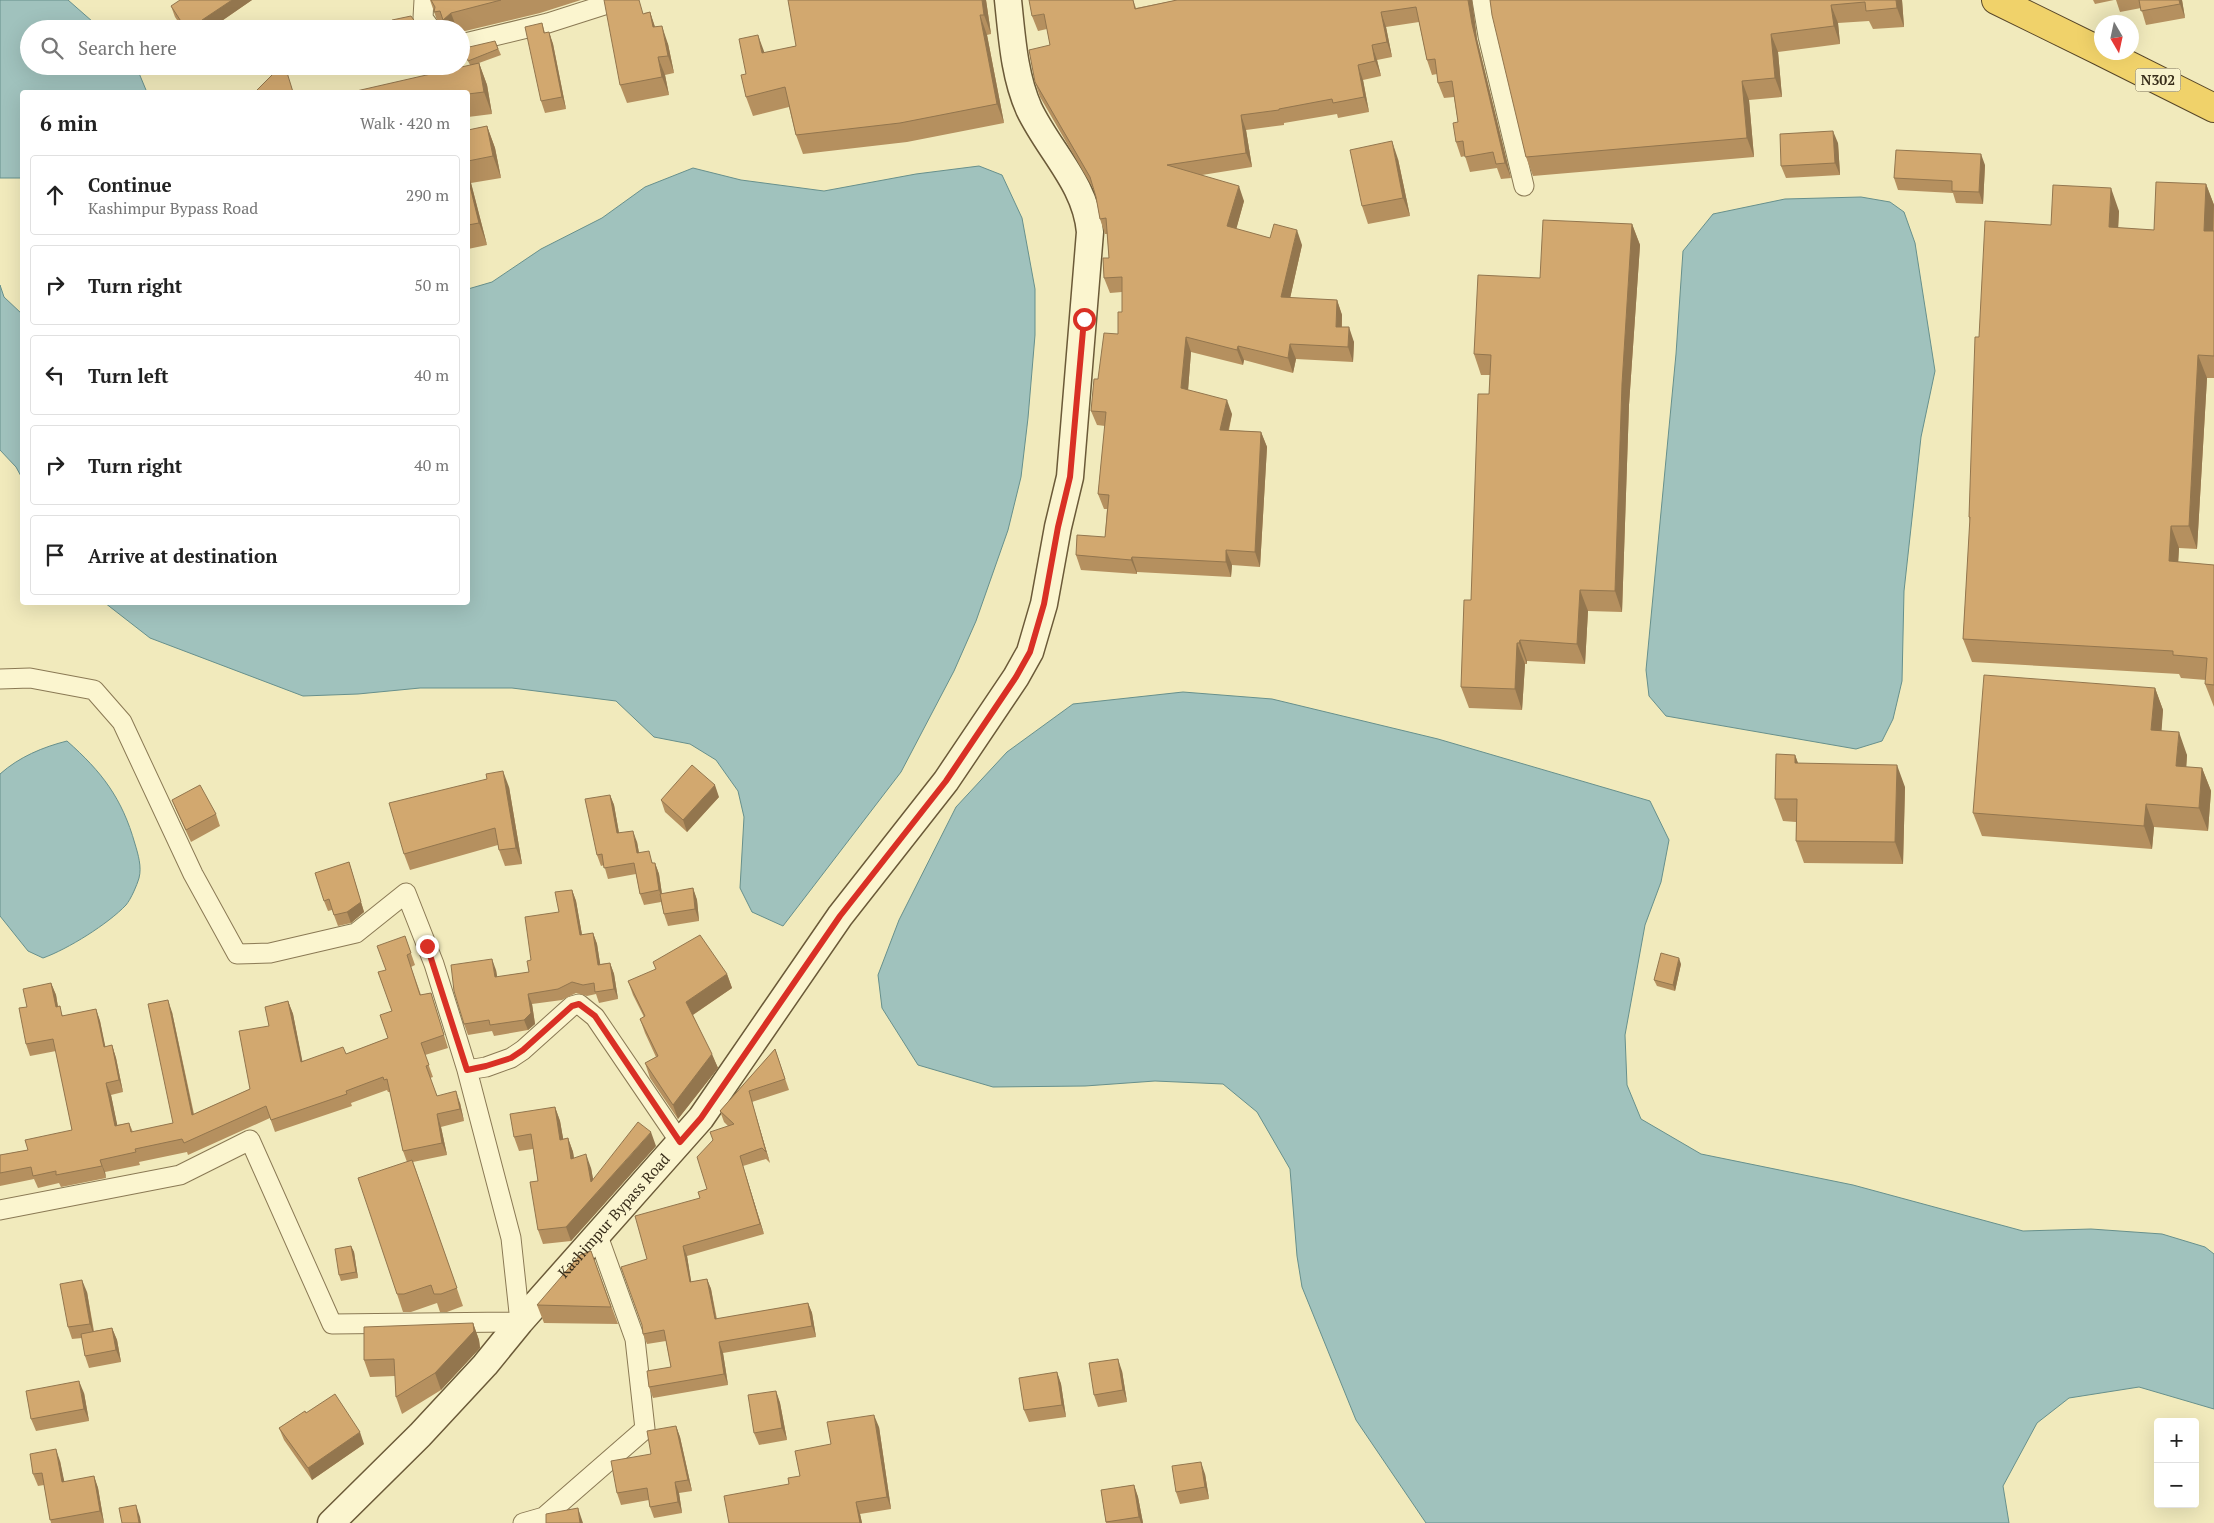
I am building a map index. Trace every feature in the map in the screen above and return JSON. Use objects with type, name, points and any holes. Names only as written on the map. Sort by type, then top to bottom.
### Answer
[{"type":"highway","name":"N302","points":[[1996,0],[2094,48]]},
{"type":"highway","name":"N302","points":[[2118,60],[2214,108]]},
{"type":"main road","name":"Kashimpur Bypass Road","points":[[331,1523],[420,1435],[485,1365],[520,1322],[701,1118],[840,916],[946,781],[1016,677],[1030,652],[1044,604],[1058,527],[1070,477],[1090,232],[1089,215],[1081,195],[1029,109],[1016,72],[1008,0]]},
{"type":"street","points":[[424,0],[424,20]]},
{"type":"street","points":[[470,42],[548,22],[620,0]]},
{"type":"street","points":[[1482,0],[1488,36],[1524,186]]},
{"type":"street","points":[[0,679],[30,678],[94,690],[122,722],[193,874],[237,954],[270,953],[356,933],[406,893],[434,964],[467,1070],[511,1238],[520,1322],[332,1324],[250,1140],[180,1175],[0,1210]]},
{"type":"street","points":[[467,1070],[511,1058],[523,1050],[572,1006],[579,1004],[595,1016],[680,1142]]},
{"type":"street","points":[[523,1523],[544,1517],[645,1429],[636,1339],[598,1236]]},
{"type":"water","points":[[0,0],[68,0],[91,20],[20,20],[20,75],[140,75],[146,90],[20,90],[20,178],[0,178]]},
{"type":"water","points":[[979,166],[1002,175],[1022,218],[1035,289],[1035,335],[1021,477],[1008,530],[976,621],[954,671],[901,772],[783,926],[752,912],[740,888],[744,817],[738,791],[716,760],[690,744],[654,737],[616,701],[512,688],[420,688],[358,694],[303,696],[150,638],[108,605],[470,605],[470,288],[492,282],[541,249],[602,218],[645,187],[693,168],[741,180],[824,191],[916,174]]},
{"type":"water","points":[[1861,197],[1890,202],[1904,212],[1915,243],[1935,371],[1921,437],[1904,591],[1902,681],[1893,719],[1882,741],[1856,749],[1666,716],[1649,696],[1646,670],[1676,354],[1683,251],[1713,214],[1785,199]]},
{"type":"water","points":[[0,285],[4,297],[20,312],[20,474],[16,467],[0,450]]},
{"type":"water","points":[[1183,692],[1272,699],[1438,739],[1650,801],[1669,840],[1661,882],[1645,925],[1625,1035],[1627,1085],[1641,1119],[1701,1154],[1853,1185],[2023,1231],[2091,1229],[2162,1234],[2205,1247],[2214,1254],[2214,1409],[2139,1387],[2069,1398],[2037,1423],[2003,1486],[2009,1523],[1426,1523],[1356,1420],[1302,1287],[1297,1256],[1290,1169],[1257,1112],[1223,1084],[1155,1081],[1085,1086],[993,1087],[918,1065],[882,1008],[878,975],[899,920],[956,807],[1007,752],[1073,704]]},
{"type":"water","points":[[67,741],[91,764],[117,799],[135,844],[140,874],[126,905],[109,920],[64,949],[43,958],[28,951],[0,916],[0,774],[32,753]]},
{"type":"building","points":[[180,0],[232,0],[202,20],[180,20],[171,6]]},
{"type":"building","points":[[431,0],[501,0],[451,13],[443,20],[440,11],[434,12],[435,7]]},
{"type":"building","points":[[604,0],[639,0],[643,14],[650,12],[653,27],[662,26],[668,56],[658,57],[662,77],[620,85]]},
{"type":"building","points":[[788,0],[982,0],[984,15],[980,15],[997,104],[900,123],[796,135],[785,87],[746,97],[741,75],[746,74],[739,39],[758,35],[762,53],[796,46]]},
{"type":"building","points":[[1029,0],[1133,0],[1135,9],[1177,0],[1468,0],[1505,163],[1496,164],[1493,152],[1465,157],[1463,141],[1456,142],[1453,123],[1458,122],[1452,81],[1438,83],[1435,59],[1427,60],[1416,7],[1381,12],[1387,42],[1372,45],[1375,61],[1358,65],[1364,97],[1333,103],[1332,99],[1279,110],[1241,115],[1246,153],[1167,165],[1239,186],[1227,226],[1270,238],[1274,224],[1297,230],[1281,297],[1337,300],[1336,327],[1349,327],[1348,347],[1290,344],[1288,358],[1238,346],[1237,350],[1186,337],[1181,388],[1227,400],[1220,430],[1261,432],[1255,552],[1226,550],[1226,562],[1132,557],[1131,560],[1076,555],[1077,535],[1105,537],[1109,495],[1098,494],[1106,412],[1091,411],[1094,379],[1098,379],[1104,333],[1118,334],[1118,312],[1122,312],[1122,277],[1104,278],[1103,258],[1109,258],[1106,218],[1100,219],[1090,177],[1035,82],[1029,50],[1050,45],[1044,14],[1032,16]]},
{"type":"building","points":[[1490,0],[1896,0],[1897,8],[1866,11],[1865,2],[1831,5],[1834,26],[1771,34],[1775,78],[1742,81],[1747,138],[1526,157]]},
{"type":"building","points":[[2139,0],[2179,0],[2180,4],[2141,11]]},
{"type":"building","points":[[411,16],[414,20],[392,20]]},
{"type":"building","points":[[542,23],[544,33],[549,32],[562,97],[541,101],[525,27]]},
{"type":"building","points":[[495,41],[498,49],[470,60],[470,47]]},
{"type":"building","points":[[479,63],[484,92],[470,94],[470,90],[361,90],[426,75],[470,75],[470,65]]},
{"type":"building","points":[[272,75],[288,75],[292,90],[257,90]]},
{"type":"building","points":[[487,126],[493,156],[470,161],[470,130]]},
{"type":"building","points":[[1833,131],[1835,163],[1781,166],[1780,134]]},
{"type":"building","points":[[1392,141],[1403,198],[1362,206],[1350,150]]},
{"type":"building","points":[[1896,150],[1981,154],[1979,192],[1952,191],[1952,181],[1894,178]]},
{"type":"building","points":[[2156,182],[2206,184],[2204,231],[2214,231],[2214,356],[2198,355],[2189,526],[2171,526],[2169,561],[2214,565],[2214,685],[2205,684],[2207,658],[2173,655],[2173,651],[1963,639],[1970,517],[1975,337],[1979,337],[1985,221],[2051,225],[2053,185],[2111,188],[2109,227],[2154,230]]},
{"type":"building","points":[[470,186],[479,223],[470,225]]},
{"type":"building","points":[[1543,220],[1632,224],[1622,384],[1615,591],[1580,590],[1577,644],[1520,640],[1517,643],[1515,689],[1461,687],[1464,600],[1471,600],[1478,394],[1489,394],[1491,355],[1474,354],[1478,275],[1540,278]]},
{"type":"building","points":[[1984,675],[2155,688],[2151,730],[2179,732],[2176,766],[2202,768],[2199,808],[2146,804],[2144,826],[1973,813]]},
{"type":"building","points":[[1776,754],[1795,755],[1795,763],[1897,765],[1895,842],[1796,841],[1797,799],[1775,799]]},
{"type":"building","points":[[692,765],[715,785],[683,820],[661,800]]},
{"type":"building","points":[[503,771],[516,848],[499,850],[495,828],[404,854],[389,803],[487,779],[486,774]]},
{"type":"building","points":[[200,785],[216,814],[186,830],[172,800]]},
{"type":"building","points":[[610,795],[617,833],[633,831],[637,853],[649,851],[652,863],[655,863],[659,890],[640,894],[634,863],[604,868],[602,854],[597,855],[585,799]]},
{"type":"building","points":[[349,862],[361,902],[347,912],[334,915],[329,899],[324,901],[315,873]]},
{"type":"building","points":[[693,888],[695,909],[664,914],[660,894]]},
{"type":"building","points":[[572,890],[580,935],[593,933],[598,965],[610,963],[614,989],[595,992],[594,983],[583,985],[572,982],[558,989],[528,994],[531,1013],[524,1020],[490,1025],[489,1020],[464,1024],[454,991],[451,965],[492,959],[495,977],[529,972],[527,961],[531,960],[525,917],[559,912],[555,892]]},
{"type":"building","points":[[700,935],[727,974],[686,1002],[712,1054],[673,1105],[645,1063],[658,1056],[640,1019],[645,1016],[628,981],[656,969],[653,962]]},
{"type":"building","points":[[405,936],[411,953],[407,955],[420,995],[431,993],[444,1035],[421,1043],[429,1065],[426,1066],[437,1096],[456,1091],[460,1109],[437,1114],[442,1143],[403,1151],[387,1079],[384,1080],[383,1077],[346,1091],[347,1094],[271,1120],[266,1106],[184,1143],[182,1139],[135,1149],[136,1152],[100,1160],[102,1166],[56,1175],[56,1171],[33,1176],[31,1167],[0,1173],[0,1155],[28,1150],[25,1140],[72,1130],[53,1039],[26,1044],[19,1008],[27,1007],[23,989],[51,983],[56,1007],[60,1006],[62,1016],[96,1009],[104,1047],[112,1045],[119,1080],[106,1083],[115,1126],[129,1123],[131,1132],[173,1123],[148,1004],[168,1000],[192,1115],[250,1089],[239,1031],[269,1026],[265,1007],[288,1001],[301,1062],[343,1047],[346,1054],[388,1038],[380,1015],[392,1011],[378,972],[386,970],[377,946]]},
{"type":"building","points":[[1661,953],[1679,958],[1673,985],[1654,980]]},
{"type":"building","points":[[775,1049],[785,1079],[749,1091],[766,1152],[762,1148],[740,1156],[760,1224],[683,1246],[690,1282],[707,1279],[715,1319],[808,1303],[812,1326],[719,1342],[724,1374],[649,1387],[647,1371],[671,1367],[664,1330],[643,1334],[642,1325],[621,1267],[647,1259],[635,1216],[700,1198],[698,1192],[707,1189],[697,1157],[713,1140],[710,1132],[734,1124],[720,1111]]},
{"type":"building","points":[[555,1107],[560,1140],[568,1138],[571,1159],[586,1154],[591,1182],[638,1122],[651,1132],[566,1227],[538,1230],[530,1182],[538,1181],[531,1134],[514,1137],[510,1114]]},
{"type":"building","points":[[412,1160],[457,1288],[441,1294],[434,1294],[431,1285],[404,1294],[397,1294],[358,1178]]},
{"type":"building","points":[[351,1246],[356,1272],[339,1275],[335,1249]]},
{"type":"building","points":[[591,1251],[611,1307],[537,1305],[580,1255]]},
{"type":"building","points":[[82,1280],[90,1324],[68,1327],[60,1284]]},
{"type":"building","points":[[473,1323],[474,1331],[435,1373],[396,1397],[394,1359],[364,1360],[364,1327]]},
{"type":"building","points":[[112,1328],[116,1350],[85,1356],[81,1334]]},
{"type":"building","points":[[1118,1359],[1123,1390],[1094,1395],[1089,1363]]},
{"type":"building","points":[[1057,1372],[1062,1405],[1024,1410],[1019,1378]]},
{"type":"building","points":[[79,1381],[84,1409],[31,1419],[26,1391]]},
{"type":"building","points":[[776,1391],[782,1428],[754,1433],[748,1395]]},
{"type":"building","points":[[335,1394],[360,1432],[308,1468],[279,1428]]},
{"type":"building","points":[[874,1415],[887,1497],[856,1502],[860,1523],[729,1523],[724,1496],[789,1484],[788,1478],[800,1476],[795,1451],[831,1444],[827,1422]]},
{"type":"building","points":[[676,1426],[688,1480],[675,1482],[678,1502],[650,1507],[647,1488],[617,1493],[611,1461],[651,1454],[647,1431]]},
{"type":"building","points":[[56,1449],[62,1482],[94,1476],[100,1511],[50,1520],[42,1473],[33,1474],[30,1454]]},
{"type":"building","points":[[1201,1462],[1205,1487],[1176,1492],[1172,1466]]},
{"type":"building","points":[[1134,1485],[1139,1517],[1106,1522],[1101,1490]]},
{"type":"building","points":[[136,1505],[139,1523],[122,1523],[119,1508]]},
{"type":"building","points":[[578,1508],[580,1523],[546,1523],[546,1514]]},
{"type":"route","points":[[427,946],[467,1070],[511,1058],[523,1050],[572,1006],[579,1004],[595,1016],[680,1142],[701,1118],[840,916],[946,781],[1016,677],[1030,652],[1044,604],[1058,527],[1070,477],[1084,319]]}]
